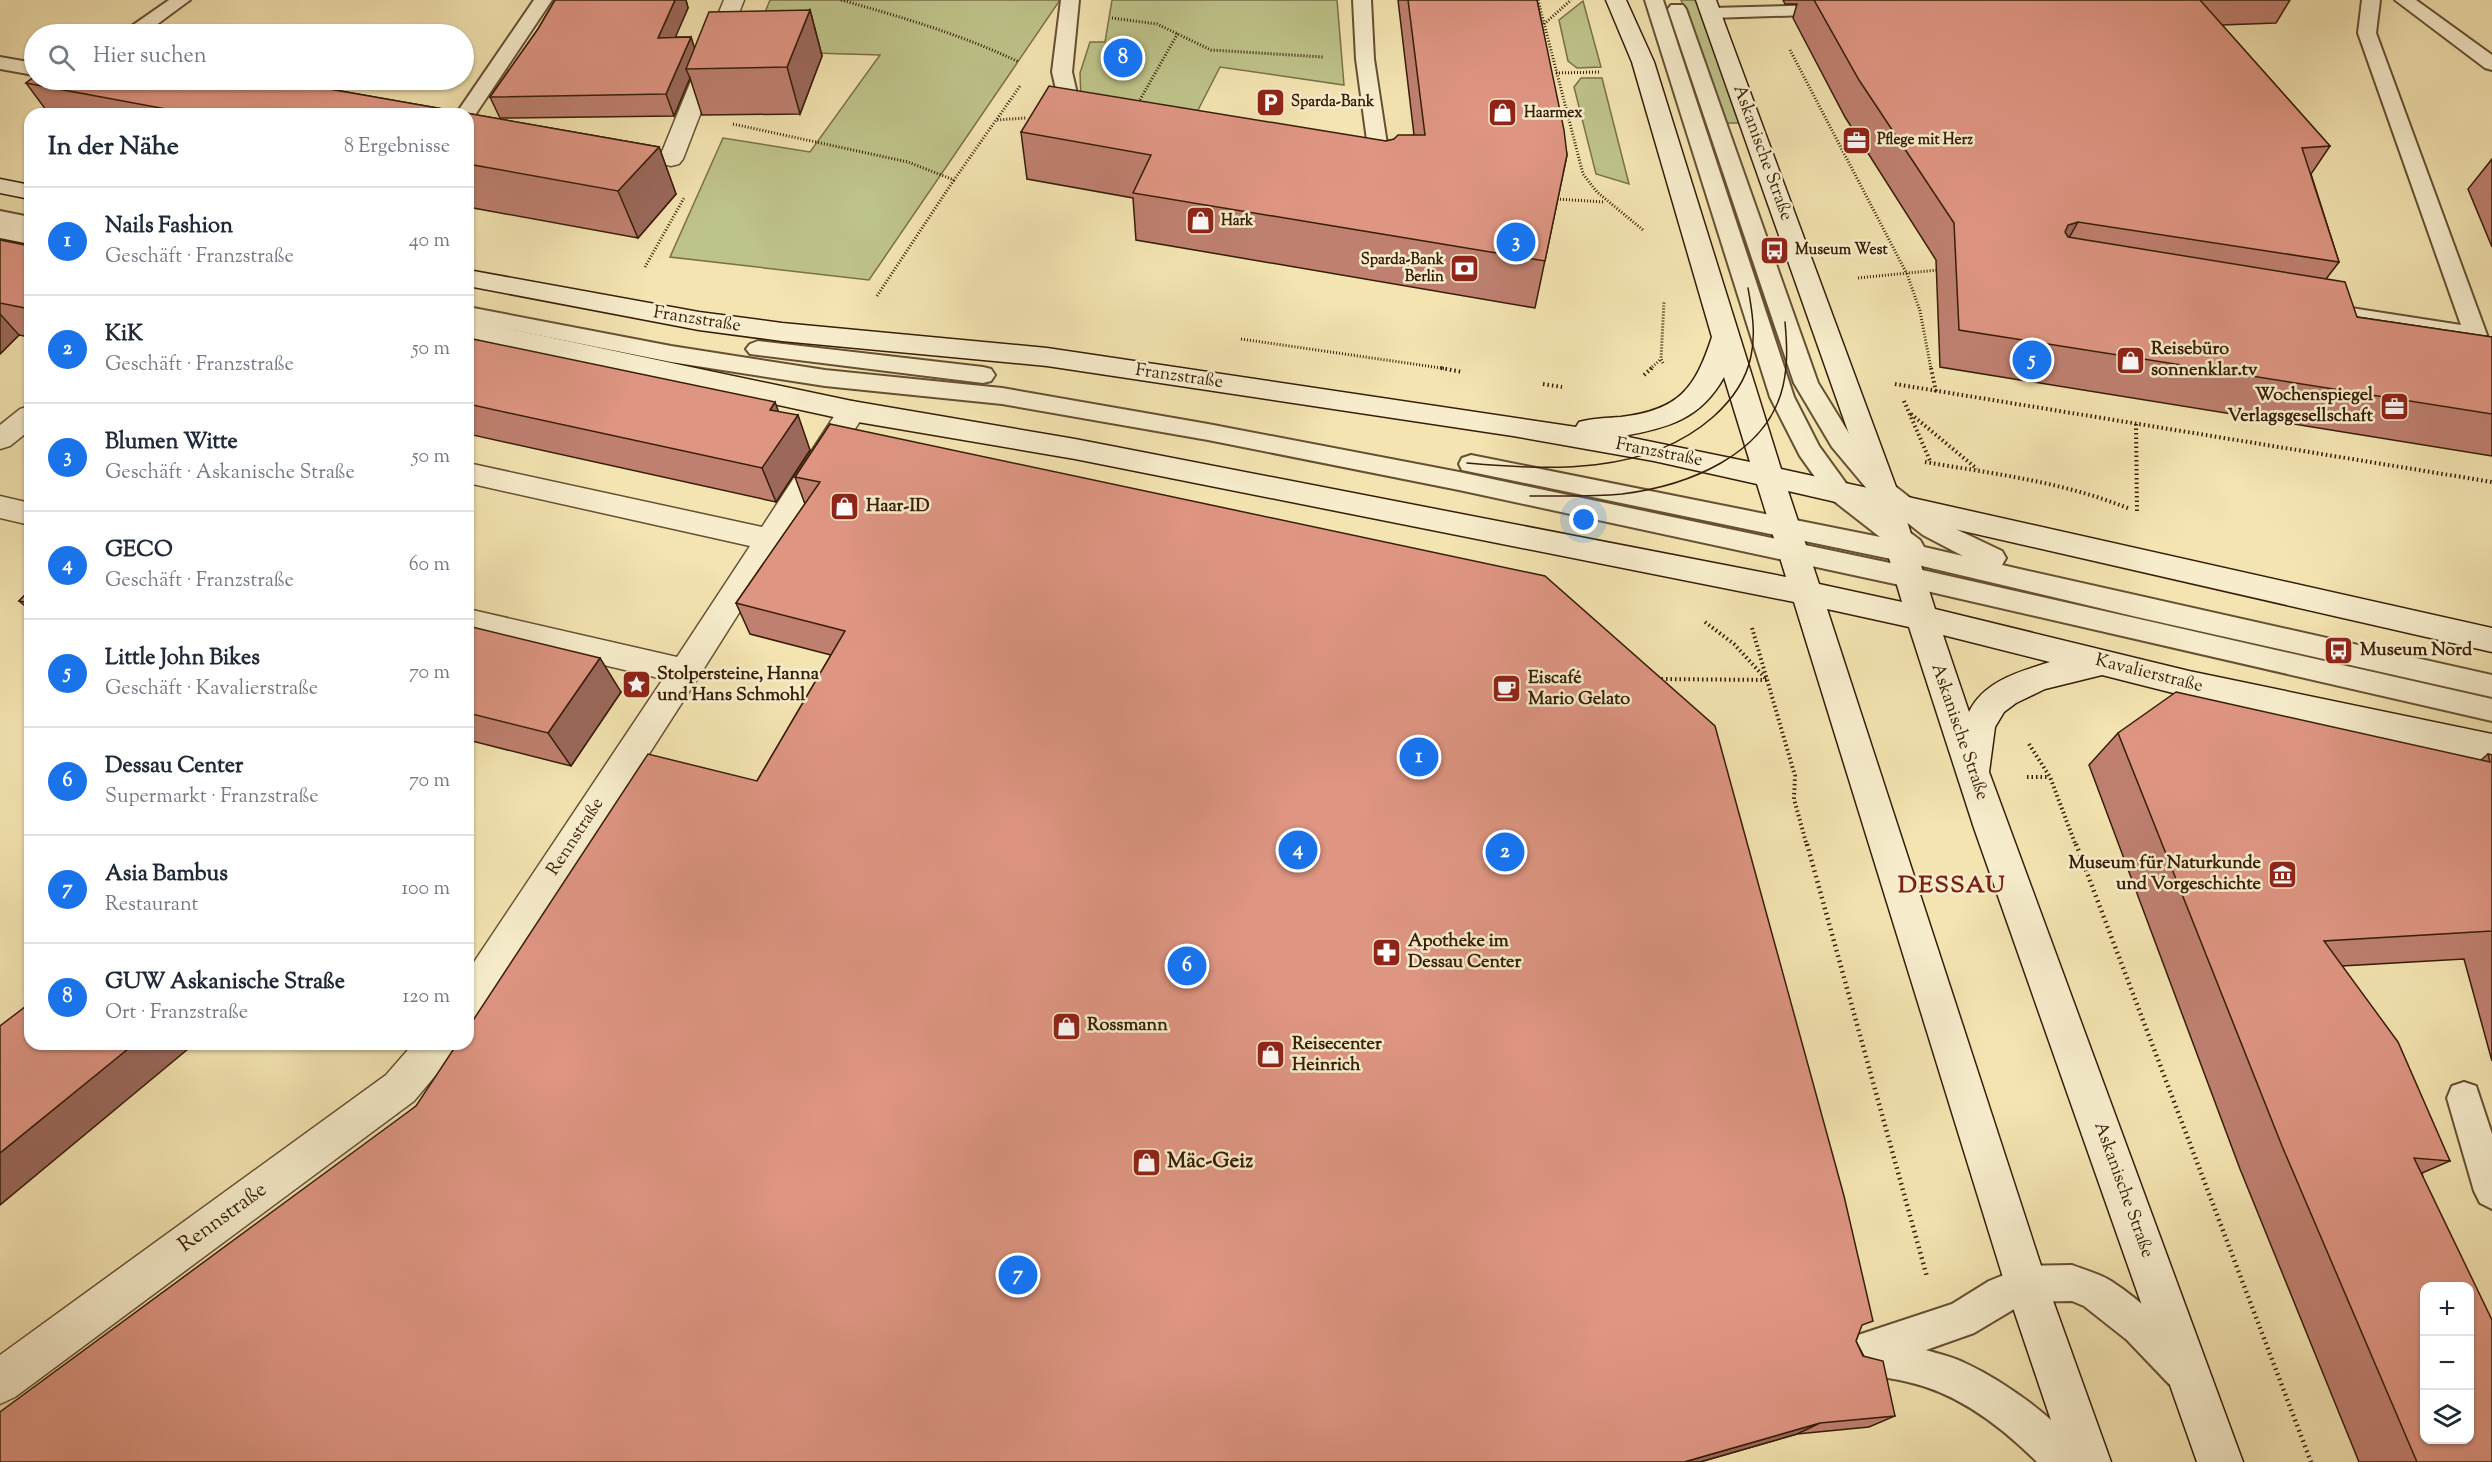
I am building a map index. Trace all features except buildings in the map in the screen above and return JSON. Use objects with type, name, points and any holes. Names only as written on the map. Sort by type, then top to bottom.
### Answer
[{"type":"main road","points":[[671,159],[734,0]]},
{"type":"main road","points":[[1616,0],[1643,62],[1770,477],[2026,1284],[2088,1462]]},
{"type":"main road","name":"Askanische Straße","points":[[1709,6],[1890,500],[1909,556],[1922,618],[1973,777],[2220,1462]]},
{"type":"main road","points":[[0,186],[24,191]]},
{"type":"main road","points":[[0,230],[24,235]]},
{"type":"main road","name":"Franzstraße","points":[[474,279],[699,321],[782,332],[1047,357],[1542,431],[1654,451],[1839,492],[1890,500]]},
{"type":"main road","points":[[474,330],[852,411],[1075,449],[1807,593]]},
{"type":"main road","points":[[1542,431],[1633,424],[1656,420],[1679,411],[1692,403],[1710,379],[1726,335]]},
{"type":"main road","name":"Rennstraße","points":[[474,994],[685,672],[852,411]]},
{"type":"main road","points":[[0,439],[24,421]]},
{"type":"main road","points":[[474,474],[770,540]]},
{"type":"main road","points":[[1890,500],[2492,640]]},
{"type":"main road","points":[[0,507],[24,513]]},
{"type":"main road","name":"Kavalierstraße","points":[[1807,593],[1922,618],[2201,687],[2492,748]]},
{"type":"main road","points":[[474,622],[685,672]]},
{"type":"main road","points":[[1973,777],[1979,728],[1985,713],[2000,697],[2010,690],[2046,677],[2102,662]]},
{"type":"main road","name":"Rennstraße","points":[[0,1382],[400,1088],[432,1050]]},
{"type":"lane","points":[[147,24],[181,0]]},
{"type":"lane","points":[[470,108],[543,0]]},
{"type":"lane","points":[[1359,176],[1382,180],[1365,59],[1362,0]]},
{"type":"lane","points":[[1654,0],[1782,397],[1809,450],[1839,492],[1909,556]]},
{"type":"lane","points":[[1674,0],[1806,382],[1843,446],[1890,500],[1938,533],[1966,548],[2052,580],[2137,619],[2492,686]]},
{"type":"lane","points":[[2302,307],[2476,335],[2367,33],[2371,0]]},
{"type":"lane","points":[[2404,0],[2492,64]]},
{"type":"lane","points":[[1709,6],[1770,12],[1851,10]]},
{"type":"lane","points":[[1070,7],[1062,72],[1072,115],[1122,133]]},
{"type":"lane","points":[[0,63],[24,67]]},
{"type":"lane","points":[[0,201],[24,206]]},
{"type":"lane","points":[[0,217],[24,222]]},
{"type":"lane","points":[[474,296],[681,338],[768,351],[1010,378],[1178,408],[1456,461],[1790,540]]},
{"type":"lane","points":[[474,315],[671,354],[789,373],[1002,396],[1790,540],[1909,556],[2137,619],[2492,710]]},
{"type":"lane","points":[[2464,1098],[2492,1191]]},
{"type":"lane","points":[[2065,1462],[2021,1419],[1954,1377],[1908,1363],[1853,1354],[1961,1320],[2002,1294],[2026,1284],[2072,1283],[2097,1293],[2140,1327],[2190,1378]]},
{"type":"path","points":[[842,0],[910,19],[979,43],[1020,62]]},
{"type":"path","points":[[1538,0],[1583,174],[1592,188],[1606,202],[1645,232]]},
{"type":"path","points":[[1544,24],[1571,0]]},
{"type":"path","points":[[1070,7],[1157,24],[1211,50],[1365,59]]},
{"type":"path","points":[[1770,12],[1907,274],[1920,311],[1936,392]]},
{"type":"path","points":[[1122,133],[1178,33]]},
{"type":"path","points":[[1556,73],[1606,72]]},
{"type":"path","points":[[873,302],[1020,85]]},
{"type":"path","points":[[996,120],[1072,115]]},
{"type":"path","points":[[688,116],[908,162],[954,180]]},
{"type":"path","points":[[640,276],[687,194],[671,159]]},
{"type":"path","points":[[1557,199],[1606,202]]},
{"type":"path","points":[[1858,278],[1938,270]]},
{"type":"path","points":[[1661,359],[1664,300]]},
{"type":"path","points":[[1896,385],[2492,482]]},
{"type":"path","points":[[1910,413],[1977,469],[1931,463]]},
{"type":"path","points":[[1702,619],[1734,644],[1768,681],[1795,776],[1794,799],[1941,1326]]},
{"type":"path","points":[[1652,679],[1768,681]]},
{"type":"path","points":[[2024,736],[2050,777],[2311,1462]]},
{"type":"green space","points":[[770,0],[1060,0],[869,280],[670,257],[723,138],[810,152],[880,55],[749,51]]},
{"type":"green space","points":[[1112,0],[1337,0],[1344,85],[1220,67],[1193,120],[1081,100],[1080,73],[1090,42],[1105,42]]},
{"type":"green space","points":[[1681,0],[1696,0],[1740,123],[1723,123]]},
{"type":"green space","points":[[1583,1],[1601,67],[1577,68],[1568,61],[1559,20]]},
{"type":"green space","points":[[1581,78],[1602,78],[1629,184],[1596,174],[1574,87]]},
{"type":"tram line","points":[[1467,463],[1531,467],[1596,465],[1658,450],[1687,436],[1713,417],[1726,404],[1737,390],[1749,365],[1753,331],[1748,288]]},
{"type":"tram line","points":[[1530,496],[1599,496],[1647,490],[1697,475],[1742,449],[1760,431],[1774,410],[1783,386],[1787,354],[1785,322]]},
{"type":"place","name":"GUW Askanische Straße","points":[[1123,58]]},
{"type":"place","name":"Sparda-Bank","points":[[1270,102]]},
{"type":"place","name":"Haarmex","points":[[1503,113]]},
{"type":"place","name":"Pflege mit Herz","points":[[1856,140]]},
{"type":"place","name":"Hark","points":[[1200,221]]},
{"type":"place","name":"Blumen Witte","points":[[1516,242]]},
{"type":"place","name":"Museum West","points":[[1774,250]]},
{"type":"place","name":"Sparda-Bank Berlin","points":[[1465,269]]},
{"type":"place","name":"Little John Bikes","points":[[2032,360]]},
{"type":"place","name":"Reisebüro sonnenklar.tv","points":[[2130,360]]},
{"type":"place","name":"Wochenspiegel Verlagsgesellschaft","points":[[2394,406]]},
{"type":"place","name":"Haar-ID","points":[[845,507]]},
{"type":"place","name":"Museum Nord","points":[[2339,651]]},
{"type":"place","name":"Stolpersteine, Hanna und Hans Schmohl","points":[[636,685]]},
{"type":"place","name":"Eiscafé Mario Gelato","points":[[1507,689]]},
{"type":"place","name":"Nails Fashion","points":[[1419,757]]},
{"type":"place","name":"GECO","points":[[1298,850]]},
{"type":"place","name":"KiK","points":[[1505,852]]},
{"type":"place","name":"Museum für Naturkunde und Vorgeschichte","points":[[2282,874]]},
{"type":"place","name":"Apotheke im Dessau Center","points":[[1387,952]]},
{"type":"place","name":"Dessau Center","points":[[1187,966]]},
{"type":"place","name":"Rossmann","points":[[1066,1026]]},
{"type":"place","name":"Reisecenter Heinrich","points":[[1271,1055]]},
{"type":"place","name":"Mäc-Geiz","points":[[1146,1162]]},
{"type":"place","name":"Asia Bambus","points":[[1018,1275]]},
{"type":"district","name":"DESSAU","points":[[1952,886]]}]
